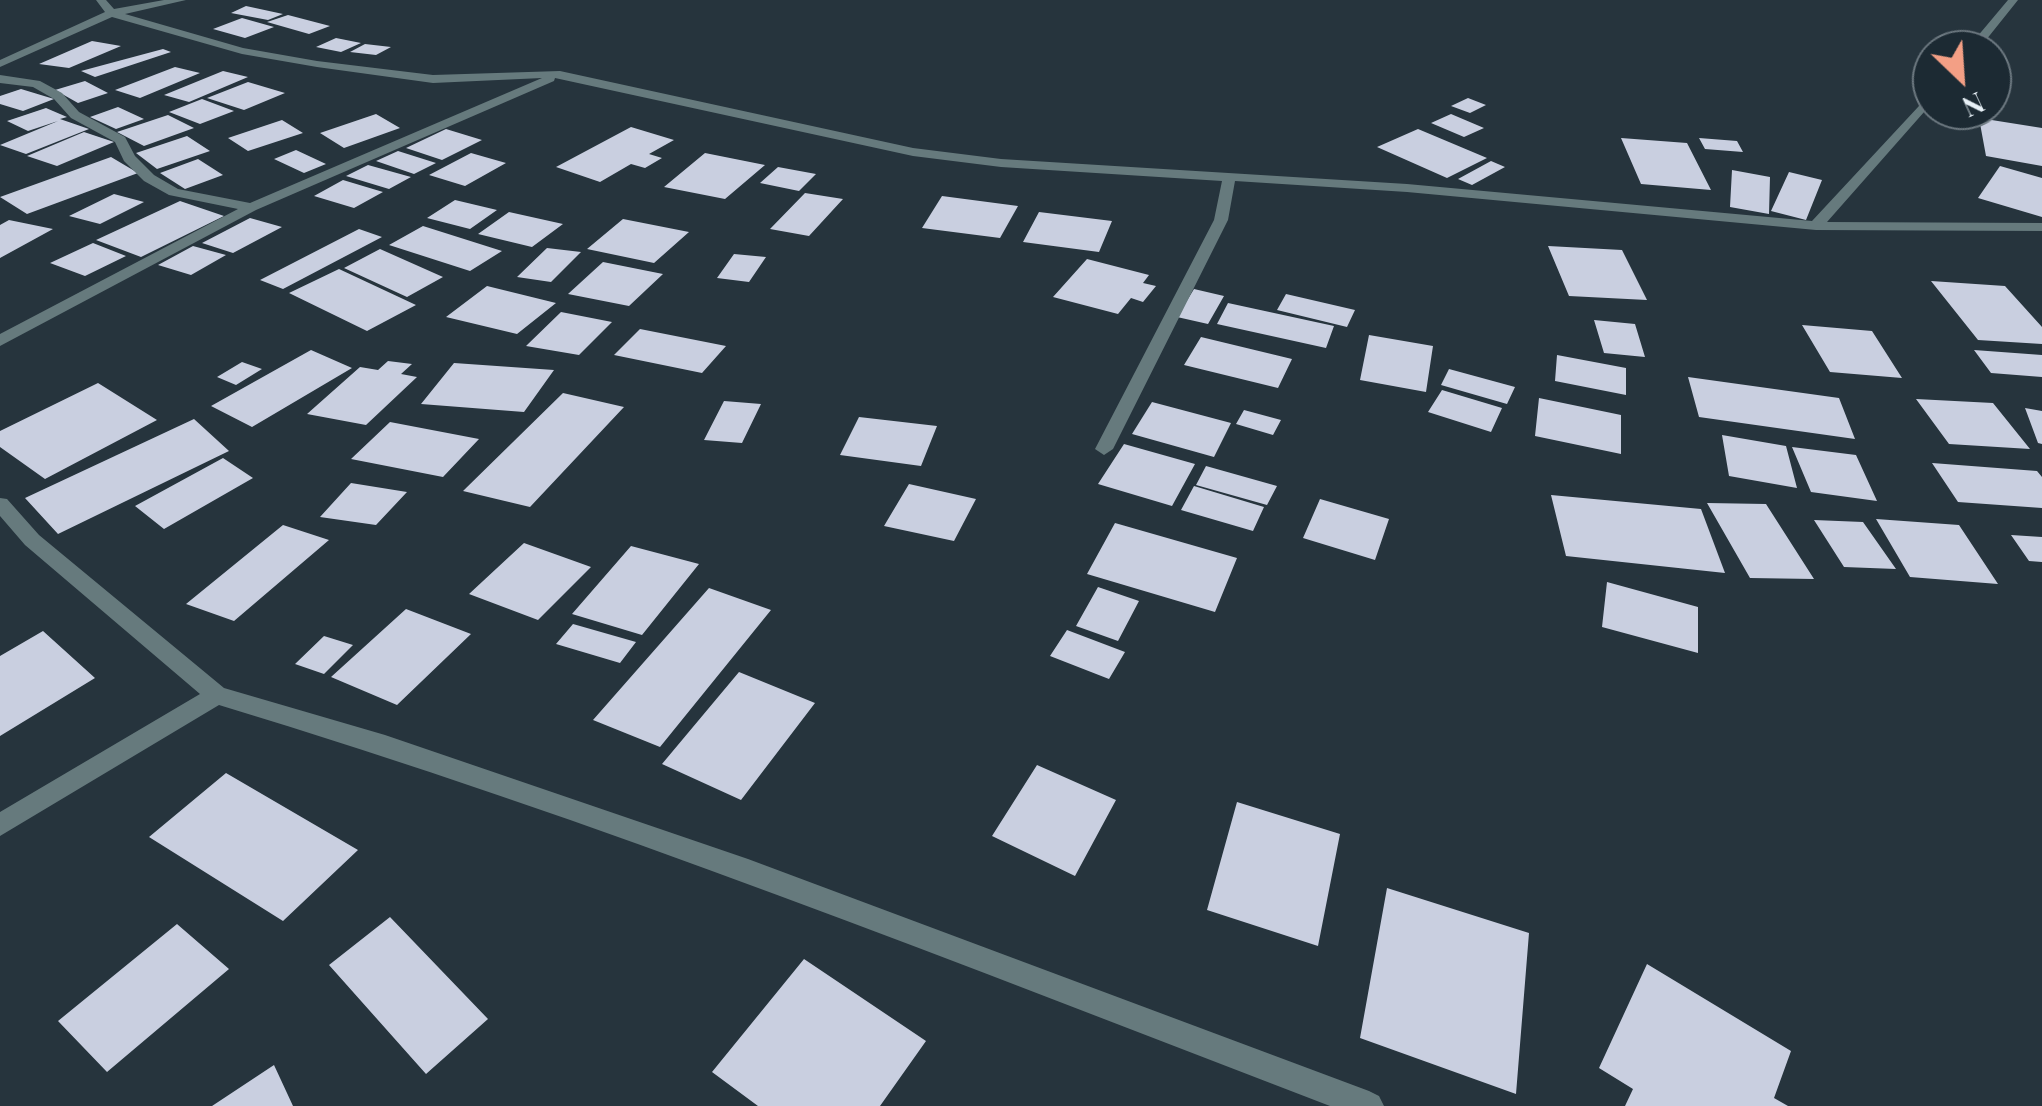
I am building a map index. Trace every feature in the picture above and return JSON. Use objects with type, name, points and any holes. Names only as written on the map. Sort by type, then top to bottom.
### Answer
[{"type":"street","points":[[101,0],[111,13],[242,51],[434,78],[560,74],[913,152],[1002,163],[1581,202],[1816,226],[2042,227]]},
{"type":"street","points":[[0,64],[111,13],[180,0]]},
{"type":"street","points":[[1988,30],[2013,0]]},
{"type":"street","points":[[0,340],[251,208],[560,74]]},
{"type":"street","points":[[0,79],[36,84],[58,96],[75,115],[120,140],[129,158],[149,178],[174,192],[251,208]]},
{"type":"street","points":[[1816,226],[1912,118]]},
{"type":"street","points":[[1104,449],[1221,220],[1230,177]]},
{"type":"street","points":[[0,504],[32,540],[217,694],[385,745],[748,870],[1369,1106]]},
{"type":"street","points":[[0,825],[217,694]]},
{"type":"building","points":[[246,6],[283,14],[268,20],[231,13]]},
{"type":"building","points":[[288,15],[330,26],[309,34],[267,22]]},
{"type":"building","points":[[242,18],[274,27],[245,38],[213,29]]},
{"type":"building","points":[[336,38],[361,43],[341,52],[316,47]]},
{"type":"building","points":[[92,41],[121,46],[69,68],[39,64]]},
{"type":"building","points":[[365,44],[391,47],[376,55],[350,52]]},
{"type":"building","points":[[163,49],[171,52],[95,77],[81,71]]},
{"type":"building","points":[[175,67],[200,73],[140,98],[115,90]]},
{"type":"building","points":[[223,71],[248,77],[189,102],[164,95]]},
{"type":"building","points":[[85,81],[108,93],[78,103],[55,90]]},
{"type":"building","points":[[248,82],[285,93],[244,110],[207,98]]},
{"type":"building","points":[[21,89],[54,99],[23,111],[0,104],[0,96]]},
{"type":"building","points":[[1468,98],[1486,105],[1470,113],[1451,106]]},
{"type":"building","points":[[202,99],[234,111],[200,124],[169,112]]},
{"type":"building","points":[[118,107],[144,119],[116,129],[90,117]]},
{"type":"building","points":[[46,108],[67,117],[60,119],[89,129],[26,154],[0,145],[58,121],[28,131],[7,121]]},
{"type":"building","points":[[376,114],[400,128],[344,148],[320,133]]},
{"type":"building","points":[[1451,114],[1484,128],[1464,137],[1431,123]]},
{"type":"building","points":[[168,115],[194,128],[144,146],[117,132]]},
{"type":"building","points":[[282,120],[303,133],[248,151],[228,138]]},
{"type":"building","points":[[2012,123],[2042,128],[2042,166],[1986,156],[1981,130],[2012,130]]},
{"type":"building","points":[[631,127],[674,140],[649,154],[662,158],[645,168],[631,164],[600,182],[556,167]]},
{"type":"building","points":[[446,129],[482,140],[442,160],[406,148]]},
{"type":"building","points":[[1418,129],[1487,158],[1447,178],[1377,147]]},
{"type":"building","points":[[84,132],[114,142],[57,166],[27,156]]},
{"type":"building","points":[[187,136],[210,151],[157,169],[136,153]]},
{"type":"building","points":[[1621,138],[1687,143],[1711,190],[1641,184]]},
{"type":"building","points":[[1699,138],[1737,141],[1743,152],[1705,149]]},
{"type":"building","points":[[296,150],[326,164],[304,173],[274,159]]},
{"type":"building","points":[[398,151],[436,163],[414,174],[376,161]]},
{"type":"building","points":[[471,153],[506,163],[465,186],[429,175]]},
{"type":"building","points":[[705,153],[765,165],[725,199],[664,187]]},
{"type":"building","points":[[111,157],[138,173],[27,214],[0,197]]},
{"type":"building","points":[[198,159],[223,175],[185,189],[160,173]]},
{"type":"building","points":[[1491,161],[1505,167],[1472,185],[1458,179]]},
{"type":"building","points":[[368,165],[411,177],[389,189],[346,176]]},
{"type":"building","points":[[2000,166],[2042,178],[2042,217],[1978,198]]},
{"type":"building","points":[[778,167],[816,174],[799,191],[760,183]]},
{"type":"building","points":[[1732,170],[1770,177],[1769,214],[1730,207]]},
{"type":"building","points":[[1789,172],[1822,180],[1806,220],[1771,211]]},
{"type":"building","points":[[343,180],[383,192],[354,208],[314,196]]},
{"type":"building","points":[[805,193],[843,199],[809,236],[770,229]]},
{"type":"building","points":[[114,194],[144,202],[100,224],[69,216]]},
{"type":"building","points":[[942,196],[1018,206],[1000,238],[922,228]]},
{"type":"building","points":[[455,200],[497,210],[470,229],[427,218]]},
{"type":"building","points":[[180,201],[224,216],[141,257],[96,240]]},
{"type":"building","points":[[509,212],[563,224],[532,247],[478,234]]},
{"type":"building","points":[[1039,212],[1112,221],[1099,252],[1023,242]]},
{"type":"building","points":[[250,218],[282,227],[233,253],[202,243]]},
{"type":"building","points":[[623,219],[689,232],[654,263],[587,249]]},
{"type":"building","points":[[9,220],[53,229],[0,258],[0,225]]},
{"type":"building","points":[[423,226],[502,251],[470,271],[389,245]]},
{"type":"building","points":[[359,229],[382,237],[283,289],[260,280]]},
{"type":"building","points":[[93,243],[126,256],[85,276],[50,263]]},
{"type":"building","points":[[193,246],[226,255],[191,275],[158,265]]},
{"type":"building","points":[[1548,246],[1622,250],[1647,300],[1569,296]]},
{"type":"building","points":[[547,248],[581,252],[551,282],[517,277]]},
{"type":"building","points":[[380,249],[443,277],[407,297],[344,268]]},
{"type":"building","points":[[734,254],[766,257],[749,282],[717,278]]},
{"type":"building","points":[[1087,259],[1149,275],[1143,283],[1156,286],[1143,302],[1131,298],[1118,314],[1053,297]]},
{"type":"building","points":[[603,262],[663,274],[629,306],[568,294]]},
{"type":"building","points":[[339,269],[416,305],[367,331],[289,293]]},
{"type":"building","points":[[1931,281],[2005,286],[2042,327],[2042,344],[1978,340]]},
{"type":"building","points":[[487,286],[556,303],[517,334],[446,317]]},
{"type":"building","points":[[1194,289],[1224,296],[1208,324],[1177,317]]},
{"type":"building","points":[[1286,294],[1355,310],[1347,327],[1277,310]]},
{"type":"building","points":[[1228,303],[1334,326],[1326,348],[1217,324]]},
{"type":"building","points":[[561,312],[612,322],[579,355],[526,346]]},
{"type":"building","points":[[1594,320],[1635,324],[1645,357],[1604,353]]},
{"type":"building","points":[[1802,325],[1872,331],[1902,378],[1830,372]]},
{"type":"building","points":[[640,329],[726,346],[702,373],[614,355]]},
{"type":"building","points":[[1369,335],[1433,346],[1426,392],[1360,380]]},
{"type":"building","points":[[1201,337],[1292,359],[1278,388],[1184,365]]},
{"type":"building","points":[[311,350],[352,368],[252,427],[211,406]]},
{"type":"building","points":[[1974,350],[2042,355],[2042,377],[1991,373]]},
{"type":"building","points":[[1557,355],[1626,368],[1626,395],[1555,381]]},
{"type":"building","points":[[388,361],[412,364],[401,374],[417,377],[366,425],[307,414],[360,367],[378,370]]},
{"type":"building","points":[[242,362],[262,369],[236,385],[217,377]]},
{"type":"building","points":[[454,363],[554,370],[524,412],[421,404]]},
{"type":"building","points":[[1449,369],[1515,387],[1507,404],[1441,385]]},
{"type":"building","points":[[1688,377],[1839,398],[1855,439],[1699,417]]},
{"type":"building","points":[[98,383],[157,420],[45,479],[0,447],[0,431]]},
{"type":"building","points":[[1442,390],[1502,408],[1491,432],[1428,412]]},
{"type":"building","points":[[563,393],[624,407],[530,507],[463,491]]},
{"type":"building","points":[[1539,398],[1621,415],[1621,454],[1535,436]]},
{"type":"building","points":[[1916,399],[1993,403],[2030,449],[1949,444]]},
{"type":"building","points":[[724,401],[761,404],[742,443],[704,440]]},
{"type":"building","points":[[1152,402],[1231,423],[1214,457],[1132,434]]},
{"type":"building","points":[[2025,408],[2042,411],[2042,444],[2038,443]]},
{"type":"building","points":[[1244,410],[1281,420],[1273,435],[1236,424]]},
{"type":"building","points":[[859,417],[937,426],[921,466],[840,455]]},
{"type":"building","points":[[194,419],[229,451],[58,534],[25,498]]},
{"type":"building","points":[[390,422],[479,439],[443,477],[351,459]]},
{"type":"building","points":[[1722,435],[1786,446],[1797,488],[1729,476]]},
{"type":"building","points":[[1124,444],[1195,464],[1172,506],[1098,484]]},
{"type":"building","points":[[1792,447],[1856,455],[1877,501],[1811,492]]},
{"type":"building","points":[[223,458],[253,478],[164,529],[135,506]]},
{"type":"building","points":[[1932,463],[2037,471],[2042,477],[2042,508],[1958,502]]},
{"type":"building","points":[[1206,466],[1277,486],[1267,505],[1196,485]]},
{"type":"building","points":[[351,483],[407,492],[376,525],[320,517]]},
{"type":"building","points":[[909,484],[976,499],[954,541],[884,526]]},
{"type":"building","points":[[1194,486],[1264,507],[1253,531],[1181,510]]},
{"type":"building","points":[[1551,495],[1701,509],[1725,573],[1566,556]]},
{"type":"building","points":[[1320,499],[1389,519],[1375,560],[1303,538]]},
{"type":"building","points":[[1707,503],[1766,504],[1814,579],[1750,578]]},
{"type":"building","points":[[1876,519],[1959,525],[1998,584],[1910,577]]},
{"type":"building","points":[[1814,520],[1863,522],[1896,569],[1844,567]]},
{"type":"building","points":[[1115,523],[1237,558],[1215,612],[1087,574]]},
{"type":"building","points":[[283,525],[329,540],[234,621],[186,604]]},
{"type":"building","points":[[2011,535],[2042,537],[2042,562],[2029,561]]},
{"type":"building","points":[[524,543],[591,567],[538,620],[469,594]]},
{"type":"building","points":[[631,546],[699,564],[642,635],[572,614]]},
{"type":"building","points":[[1607,582],[1698,607],[1698,653],[1602,627]]},
{"type":"building","points":[[1098,587],[1139,601],[1118,641],[1076,626]]},
{"type":"building","points":[[709,588],[771,610],[660,747],[593,720]]},
{"type":"building","points":[[406,609],[471,634],[397,705],[331,677]]},
{"type":"building","points":[[573,624],[636,642],[620,663],[556,644]]},
{"type":"building","points":[[1067,630],[1125,652],[1109,679],[1050,656]]},
{"type":"building","points":[[43,631],[95,678],[0,736],[0,656]]},
{"type":"building","points":[[324,636],[353,645],[324,674],[295,664]]},
{"type":"building","points":[[739,672],[815,703],[741,800],[662,764]]},
{"type":"building","points":[[1037,765],[1116,800],[1075,876],[992,836]]},
{"type":"building","points":[[226,773],[358,850],[283,921],[149,837]]},
{"type":"building","points":[[1237,802],[1340,834],[1318,946],[1207,910]]},
{"type":"building","points":[[1387,888],[1529,933],[1516,1094],[1360,1038]]},
{"type":"building","points":[[390,917],[488,1019],[426,1074],[329,965]]},
{"type":"building","points":[[177,924],[229,969],[107,1072],[58,1021]]},
{"type":"building","points":[[804,959],[926,1041],[880,1106],[758,1106],[712,1072]]},
{"type":"building","points":[[1647,964],[1791,1051],[1774,1098],[1788,1106],[1625,1106],[1633,1089],[1599,1068]]},
{"type":"building","points":[[274,1065],[293,1106],[212,1106]]}]
